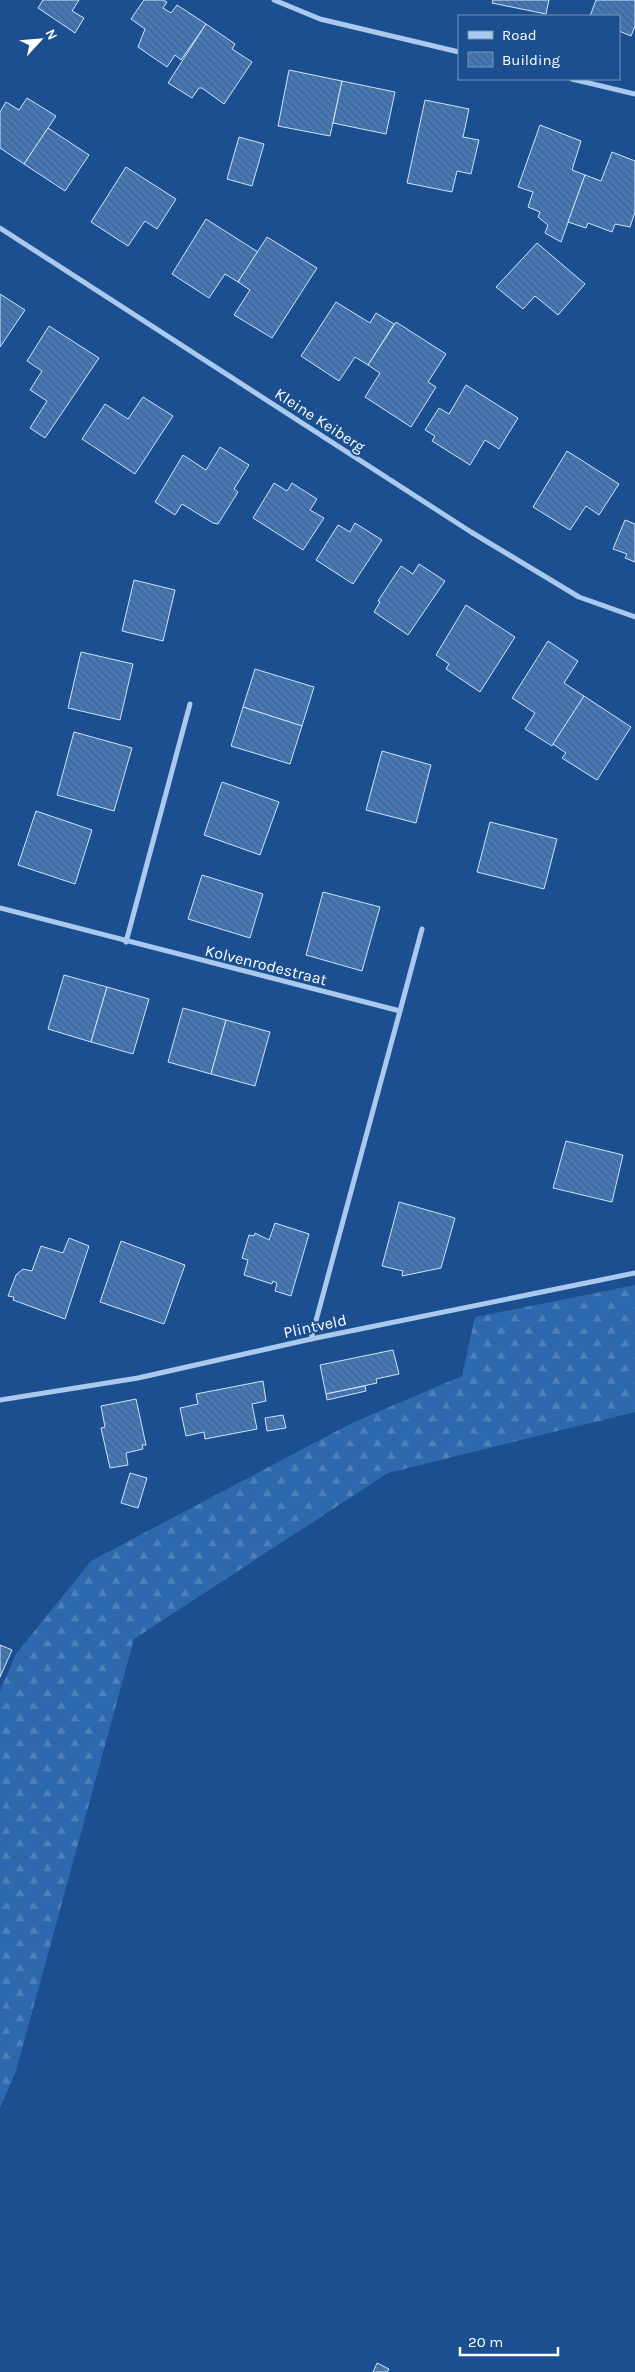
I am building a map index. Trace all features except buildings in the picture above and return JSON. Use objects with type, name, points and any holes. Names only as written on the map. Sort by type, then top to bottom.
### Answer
[{"type":"street","points":[[274,0],[320,19],[458,52]]},
{"type":"street","points":[[576,80],[635,94]]},
{"type":"street","name":"Kleine Keiberg","points":[[0,228],[472,532],[579,597],[635,617]]},
{"type":"street","points":[[126,942],[190,704]]},
{"type":"street","name":"Kolvenrodestraat","points":[[0,908],[126,942],[400,1011]]},
{"type":"street","points":[[311,1340],[422,929]]},
{"type":"street","name":"Plintveld","points":[[0,1400],[138,1378],[635,1273]]},
{"type":"green space","points":[[635,1285],[635,1412],[388,1473],[134,1639],[16,2071],[0,2108],[0,1691],[16,1654],[91,1561],[354,1422],[462,1376],[475,1317]]}]
